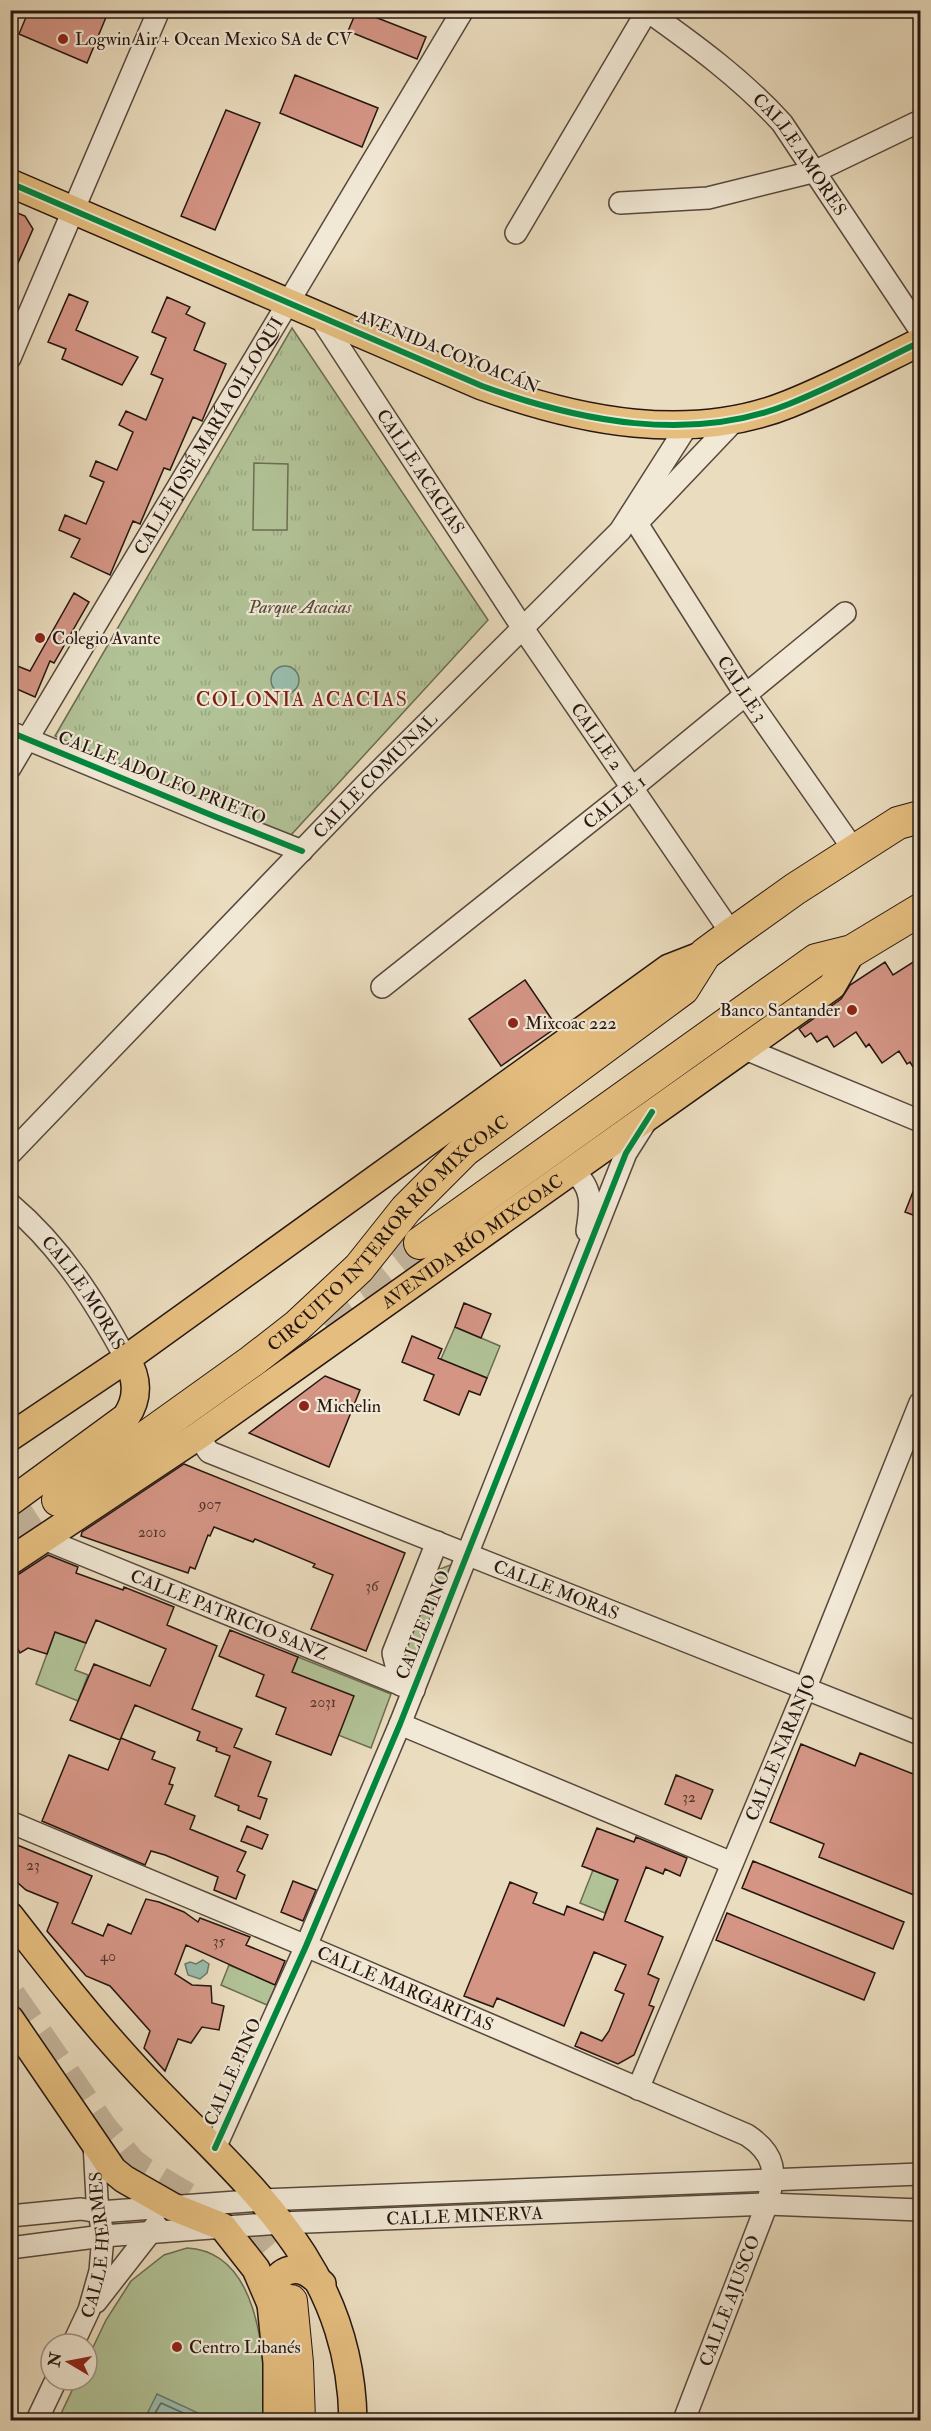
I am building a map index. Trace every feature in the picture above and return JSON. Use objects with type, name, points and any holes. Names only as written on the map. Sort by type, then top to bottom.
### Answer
[{"type":"highway","points":[[705,954],[854,850],[909,820]]},
{"type":"highway","name":"AVENIDA RÍO MIXCOAC","points":[[852,951],[921,909]]},
{"type":"highway","name":"CIRCUITO INTERIOR RÍO MIXCOAC","points":[[420,1243],[816,960],[852,951]]},
{"type":"highway","name":"CIRCUITO INTERIOR RÍO MIXCOAC","points":[[58,1500],[297,1326],[359,1268],[406,1209],[465,1150],[683,989],[705,954]]},
{"type":"highway","points":[[281,2303],[297,2363],[298,2421]]},
{"type":"main road","name":"AVENIDA COYOACÁN","points":[[10,183],[482,386],[533,404],[577,415],[687,426],[735,420],[788,405],[921,342]]},
{"type":"main road","points":[[909,820],[921,801]]},
{"type":"main road","name":"AVENIDA RÍO MIXCOAC","points":[[10,1561],[198,1436],[832,986],[852,951]]},
{"type":"main road","points":[[10,1437],[126,1359],[669,968],[705,954]]},
{"type":"main road","points":[[10,1502],[126,1417],[134,1402],[136,1388],[133,1372],[126,1359]]},
{"type":"main road","points":[[10,1916],[81,2007],[142,2075],[215,2148],[262,2200],[301,2251],[322,2284],[339,2325],[347,2358],[353,2421]]},
{"type":"main road","points":[[10,2019],[106,2162],[124,2178],[172,2207],[223,2227],[281,2303]]},
{"type":"main road","points":[[277,2421],[277,2363],[281,2303],[271,2288],[279,2275],[286,2272],[306,2272],[322,2284]]},
{"type":"street","points":[[10,358],[159,10]]},
{"type":"street","name":"CALLE JOSÉ MARÍA OLLOQUI","points":[[10,768],[19,735],[290,303],[463,10]]},
{"type":"street","points":[[516,233],[646,11]]},
{"type":"street","name":"CALLE AMORES","points":[[646,11],[702,51],[762,101],[793,137],[921,330]]},
{"type":"street","points":[[620,203],[708,198],[816,171],[921,122]]},
{"type":"street","name":"CALLE ACACIAS","points":[[319,316],[522,627]]},
{"type":"street","points":[[630,523],[735,420]]},
{"type":"street","name":"CALLE COMUNAL","points":[[10,1154],[522,627],[630,523],[687,426]]},
{"type":"street","name":"CALLE 3","points":[[630,523],[854,850]]},
{"type":"street","name":"CALLE 1","points":[[382,987],[632,788],[845,613]]},
{"type":"street","name":"CALLE 2","points":[[522,627],[732,934]]},
{"type":"street","name":"CALLE ADOLFO PRIETO","points":[[19,735],[302,851]]},
{"type":"street","points":[[743,1048],[921,1121]]},
{"type":"street","name":"CALLE PINO","points":[[215,2148],[306,1946],[400,1724],[407,1688],[467,1554],[626,1153],[652,1112]]},
{"type":"street","name":"CALLE PINO","points":[[571,1170],[580,1176],[588,1187],[591,1197],[584,1259]]},
{"type":"street","name":"CALLE MORAS","points":[[10,1204],[34,1224],[65,1258],[126,1359]]},
{"type":"street","name":"CALLE NARANJO","points":[[638,2089],[806,1688],[921,1403]]},
{"type":"street","name":"CALLE MORAS","points":[[198,1436],[209,1452],[921,1734]]},
{"type":"street","name":"CALLE PATRICIO SANZ","points":[[44,1539],[407,1688]]},
{"type":"street","name":"CALLE PINO","points":[[407,1688],[393,1653],[437,1542]]},
{"type":"street","points":[[400,1724],[732,1863]]},
{"type":"street","name":"CALLE MARGARITAS","points":[[10,1822],[747,2135],[762,2145],[772,2160],[774,2180]]},
{"type":"street","name":"CALLE HERMES","points":[[79,2332],[89,2310],[100,2271],[103,2236],[94,2143]]},
{"type":"street","name":"CALLE MINERVA","points":[[10,2216],[81,2209],[99,2212],[262,2200],[921,2174]]},
{"type":"street","name":"CALLE AJUSCO","points":[[684,2421],[767,2204],[774,2180]]},
{"type":"street","name":"CALLE MINERVA","points":[[10,2248],[103,2236],[281,2223],[767,2204],[921,2210]]},
{"type":"street","points":[[89,2310],[172,2207]]},
{"type":"street","points":[[37,2421],[50,2392]]},
{"type":"green space","name":"Parque Acacias","points":[[292,328],[488,620],[290,836],[55,736]]},
{"type":"green space","points":[[254,463],[288,464],[287,530],[253,530]]},
{"type":"green space","points":[[455,1327],[500,1346],[487,1378],[462,1368],[455,1384],[434,1375]]},
{"type":"green space","points":[[461,1561],[420,1664],[397,1655],[429,1573]]},
{"type":"green space","points":[[55,1632],[86,1643],[75,1670],[88,1675],[78,1701],[36,1684]]},
{"type":"green space","points":[[298,1657],[391,1694],[371,1748],[338,1735],[292,1672]]},
{"type":"green space","points":[[593,1870],[618,1880],[605,1913],[580,1903]]},
{"type":"green space","points":[[229,1965],[276,1985],[267,2005],[221,1985]]},
{"type":"green space","name":"Centro Libanés","points":[[187,2248],[212,2254],[231,2269],[245,2289],[254,2314],[260,2342],[267,2420],[58,2420],[71,2392],[99,2392],[99,2335],[131,2281],[164,2255]]},
{"type":"water","points":[[285,666],[295,670],[299,680],[295,690],[285,694],[275,690],[271,680],[275,670]]},
{"type":"water","points":[[203,1960],[209,1964],[207,1973],[200,1979],[188,1975],[185,1964],[190,1962],[196,1964]]},
{"type":"water","points":[[157,2394],[213,2420],[144,2420]]},
{"type":"building","name":"Logwin Air + Ocean Mexico SA de CV","points":[[29,10],[109,10],[87,63],[19,34]]},
{"type":"building","points":[[357,10],[426,37],[417,59],[348,31]]},
{"type":"building","points":[[295,75],[378,108],[362,147],[280,113]]},
{"type":"building","points":[[226,110],[260,123],[215,230],[181,216]]},
{"type":"building","points":[[10,210],[25,216],[33,229],[10,281]]},
{"type":"building","points":[[69,294],[88,302],[76,330],[138,357],[122,385],[62,359],[66,349],[48,342]]},
{"type":"building","points":[[167,297],[190,307],[186,314],[205,323],[194,350],[226,364],[202,421],[193,417],[170,470],[164,468],[140,524],[133,521],[110,575],[71,557],[80,539],[59,530],[65,515],[86,524],[104,482],[90,476],[96,461],[117,470],[133,432],[119,425],[126,411],[146,420],[163,379],[151,374],[166,338],[152,332]]},
{"type":"building","points":[[74,593],[89,602],[54,663],[50,661],[35,697],[10,686],[10,663],[30,671]]},
{"type":"building","points":[[921,957],[921,1080],[910,1062],[907,1064],[899,1051],[882,1063],[869,1044],[866,1047],[856,1032],[834,1047],[827,1036],[817,1042],[811,1033],[805,1037],[799,1029],[841,999],[850,985],[885,962],[893,975]]},
{"type":"building","name":"Mixcoac 222","points":[[525,980],[557,1027],[501,1066],[469,1019]]},
{"type":"building","points":[[921,1174],[921,1218],[905,1212]]},
{"type":"building","points":[[464,1303],[491,1314],[481,1338],[455,1327]]},
{"type":"building","points":[[412,1336],[442,1349],[438,1358],[487,1378],[480,1395],[469,1391],[459,1415],[424,1400],[434,1375],[402,1362]]},
{"type":"building","points":[[325,1376],[360,1390],[329,1467],[249,1433]]},
{"type":"building","points":[[184,1464],[405,1553],[366,1651],[311,1629],[333,1575],[313,1567],[315,1564],[255,1539],[253,1542],[214,1527],[210,1536],[208,1535],[195,1569],[190,1567],[188,1573],[81,1536],[82,1532]]},
{"type":"building","points":[[48,1555],[78,1567],[76,1573],[123,1590],[124,1587],[174,1607],[167,1625],[217,1646],[192,1709],[242,1729],[234,1747],[271,1762],[258,1796],[267,1799],[260,1819],[238,1810],[239,1806],[215,1796],[230,1756],[197,1740],[200,1732],[135,1705],[120,1740],[70,1720],[94,1664],[150,1686],[166,1649],[96,1620],[86,1643],[55,1632],[47,1654],[28,1648],[20,1653],[18,1649],[10,1654],[10,1577],[19,1574]]},
{"type":"building","points":[[230,1630],[298,1657],[292,1672],[354,1696],[331,1755],[276,1734],[286,1708],[256,1696],[264,1675],[219,1656]]},
{"type":"building","points":[[121,1738],[155,1752],[152,1759],[175,1768],[169,1784],[173,1785],[165,1804],[195,1816],[190,1829],[246,1852],[237,1871],[245,1875],[236,1899],[214,1890],[218,1877],[165,1855],[151,1851],[145,1865],[42,1821],[69,1755],[108,1770]]},
{"type":"building","points":[[801,1744],[855,1766],[860,1753],[921,1777],[921,1879],[914,1895],[819,1857],[824,1844],[770,1822]]},
{"type":"building","points":[[676,1775],[713,1790],[701,1819],[665,1804]]},
{"type":"building","points":[[247,1826],[268,1835],[262,1849],[241,1841]]},
{"type":"building","points":[[597,1828],[634,1842],[636,1837],[687,1858],[680,1876],[665,1869],[663,1874],[646,1867],[625,1921],[663,1937],[648,1974],[659,1979],[649,2005],[654,2007],[634,2055],[618,2064],[575,2046],[581,2032],[602,2041],[609,2031],[624,1994],[615,1990],[626,1965],[594,1952],[564,2026],[497,1998],[493,2007],[464,1996],[510,1882],[537,1893],[533,1903],[564,1915],[567,1906],[603,1920],[618,1880],[582,1866]]},
{"type":"building","points":[[10,1842],[92,1876],[72,1923],[103,1936],[108,1924],[131,1934],[146,1899],[159,1902],[184,1912],[198,1922],[200,1918],[250,1937],[246,1945],[285,1961],[275,1985],[186,1945],[175,1974],[192,1985],[211,1986],[212,2003],[224,2006],[219,2030],[202,2027],[191,2043],[178,2039],[165,2071],[144,2048],[150,2031],[110,1986],[86,1976],[47,1931],[58,1903],[26,1890],[10,1876]]},
{"type":"building","points":[[753,1861],[904,1922],[893,1949],[742,1888]]},
{"type":"building","points":[[293,1881],[316,1890],[303,1921],[281,1912]]},
{"type":"building","points":[[727,1913],[875,1973],[864,2000],[716,1940]]},
{"type":"tunnel","points":[[320,1318],[376,1279],[420,1243]]},
{"type":"tunnel","points":[[10,1532],[83,1485]]},
{"type":"tunnel","points":[[10,1996],[102,2129],[130,2163],[256,2239],[274,2260],[291,2301]]},
{"type":"cycle path","points":[[10,183],[482,386],[595,418],[674,425],[713,423],[751,416],[806,397],[920,342]]},
{"type":"cycle path","points":[[10,732],[302,851]]},
{"type":"cycle path","points":[[215,2148],[306,1946],[400,1724],[626,1153],[652,1112]]},
{"type":"place","name":"Logwin Air + Ocean Mexico SA de CV","points":[[63,39]]},
{"type":"place","name":"Colegio Avante","points":[[40,638]]},
{"type":"place","name":"Banco Santander","points":[[852,1010]]},
{"type":"place","name":"Mixcoac 222","points":[[513,1023]]},
{"type":"place","name":"Michelin","points":[[304,1406]]},
{"type":"place","name":"Centro Libanés","points":[[177,2347]]},
{"type":"district","name":"COLONIA ACACIAS","points":[[302,699]]}]
